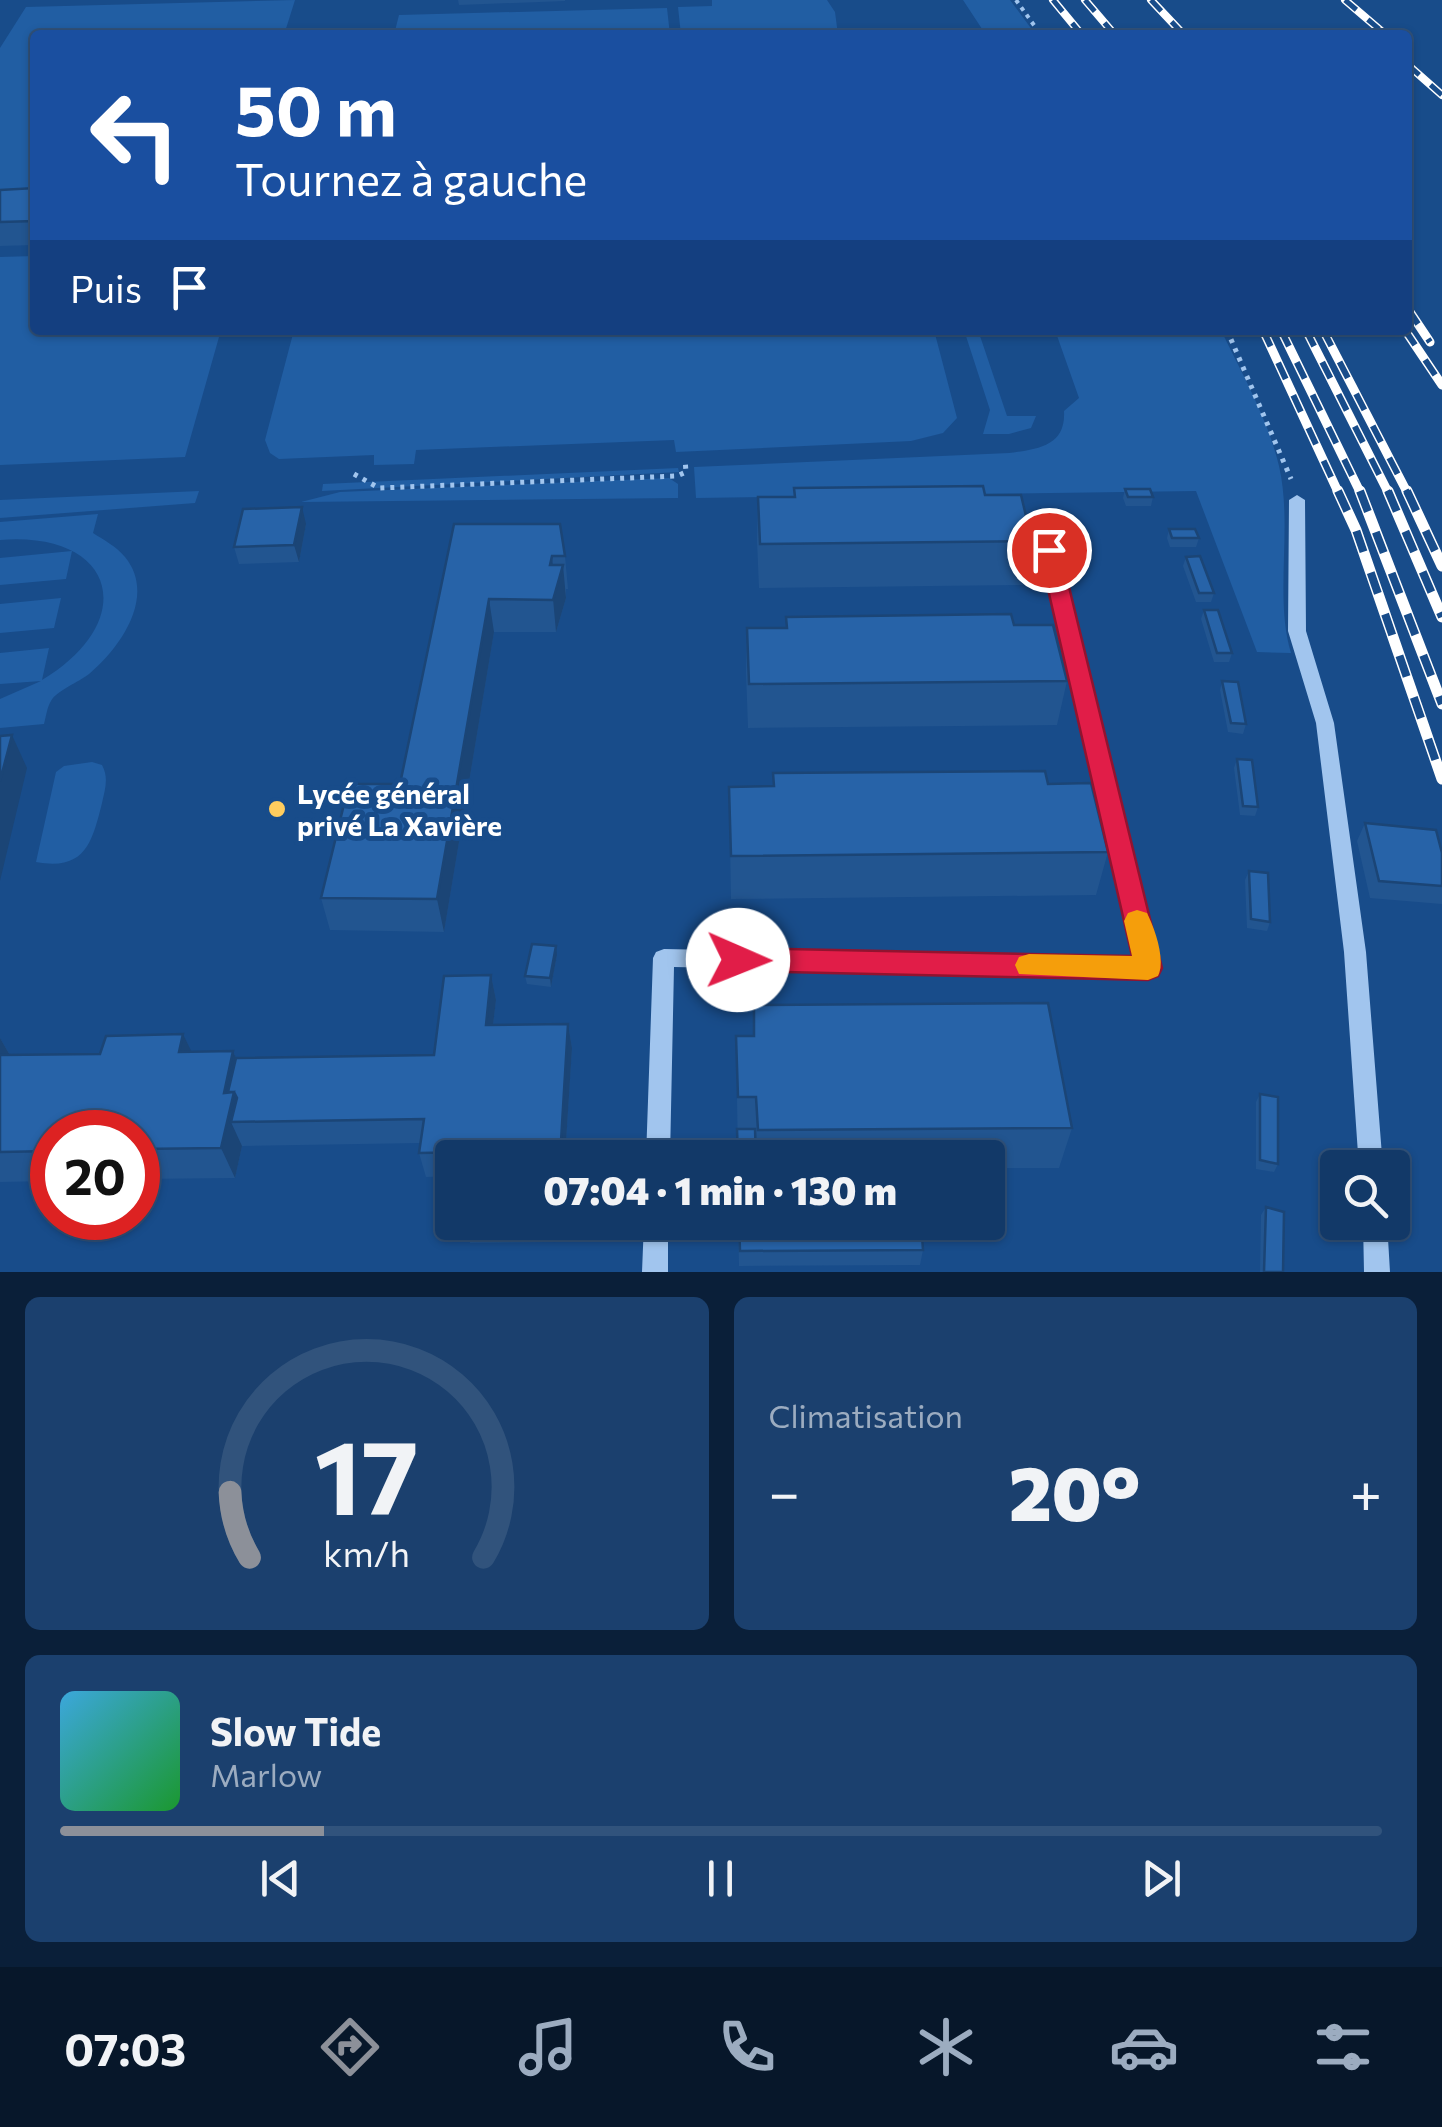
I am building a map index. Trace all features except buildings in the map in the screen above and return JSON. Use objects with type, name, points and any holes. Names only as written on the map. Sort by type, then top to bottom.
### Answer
[{"type":"lane","points":[[1297,500],[1297,630],[1325,723],[1355,952],[1369,1150]]},
{"type":"lane","points":[[659,1140],[664,958],[1148,968],[1049,550]]},
{"type":"lane","points":[[655,1272],[656,1240]]},
{"type":"lane","points":[[1375,1240],[1377,1272]]},
{"type":"path","points":[[1016,0],[1037,30]]},
{"type":"path","points":[[1229,335],[1265,410],[1297,500]]},
{"type":"path","points":[[354,474],[379,488],[677,476],[686,472],[685,459]]},
{"type":"shaded area","points":[[295,0],[286,30],[30,30],[30,202],[0,203],[0,48],[26,7]]},
{"type":"shaded area","points":[[712,0],[827,0],[835,12],[837,30],[680,30],[678,7],[712,6]]},
{"type":"shaded area","points":[[963,0],[1010,0],[1032,30],[983,30]]},
{"type":"shaded area","points":[[667,8],[669,30],[395,30],[399,15]]},
{"type":"shaded area","points":[[30,256],[30,335],[220,335],[185,457],[0,465],[0,257]]},
{"type":"shaded area","points":[[293,335],[935,335],[957,418],[943,433],[911,441],[676,452],[674,440],[416,450],[414,464],[374,465],[374,455],[279,459],[270,453],[265,440]]},
{"type":"shaded area","points":[[966,335],[980,335],[1007,416],[1036,416],[1031,428],[1009,434],[983,434],[990,410]]},
{"type":"shaded area","points":[[1057,335],[1223,335],[1261,414],[1279,466],[1284,513],[1284,609],[1291,653],[1257,652],[1196,491],[696,498],[694,467],[1030,450],[1055,439],[1064,411],[1079,398]]},
{"type":"shaded area","points":[[678,468],[679,472],[322,491],[323,484]]},
{"type":"shaded area","points":[[669,478],[678,484],[678,498],[301,502],[340,492]]},
{"type":"shaded area","points":[[199,491],[195,503],[0,518],[0,500]]},
{"type":"shaded area","points":[[98,514],[93,533],[122,553],[134,572],[136,604],[131,620],[101,663],[54,697],[44,724],[0,728],[0,699],[41,681],[0,684],[0,653],[49,648],[42,680],[73,657],[93,632],[103,607],[102,584],[91,565],[70,550],[39,541],[0,540],[0,522]]},
{"type":"shaded area","points":[[72,551],[66,579],[0,585],[0,558]]},
{"type":"shaded area","points":[[61,598],[54,628],[0,633],[0,604]]},
{"type":"shaded area","points":[[92,762],[102,765],[106,784],[90,842],[76,858],[66,862],[36,862],[56,772],[64,766]]},
{"type":"railway","points":[[1053,0],[1078,30]]},
{"type":"railway","points":[[1085,0],[1111,30]]},
{"type":"railway","points":[[1151,0],[1179,30]]},
{"type":"railway","points":[[1345,0],[1380,30]]},
{"type":"railway","points":[[1412,69],[1442,95]]},
{"type":"railway","points":[[1412,315],[1430,342]]},
{"type":"railway","points":[[1265,335],[1339,494]]},
{"type":"railway","points":[[1283,335],[1361,494]]},
{"type":"railway","points":[[1309,335],[1389,494]]},
{"type":"railway","points":[[1326,335],[1408,494]]},
{"type":"railway","points":[[1408,335],[1442,385]]},
{"type":"railway","points":[[1338,491],[1356,530],[1442,779]]},
{"type":"railway","points":[[1360,491],[1442,704]]},
{"type":"railway","points":[[1388,491],[1442,617]]},
{"type":"railway","points":[[1407,491],[1442,566]]},
{"type":"slow traffic","points":[[1029,965],[1148,968],[1137,921]]},
{"type":"place","name":"Lycée général privé La Xavière","points":[[277,809]]},
{"type":"route","points":[[738,960],[1148,968],[1049,550]]}]
